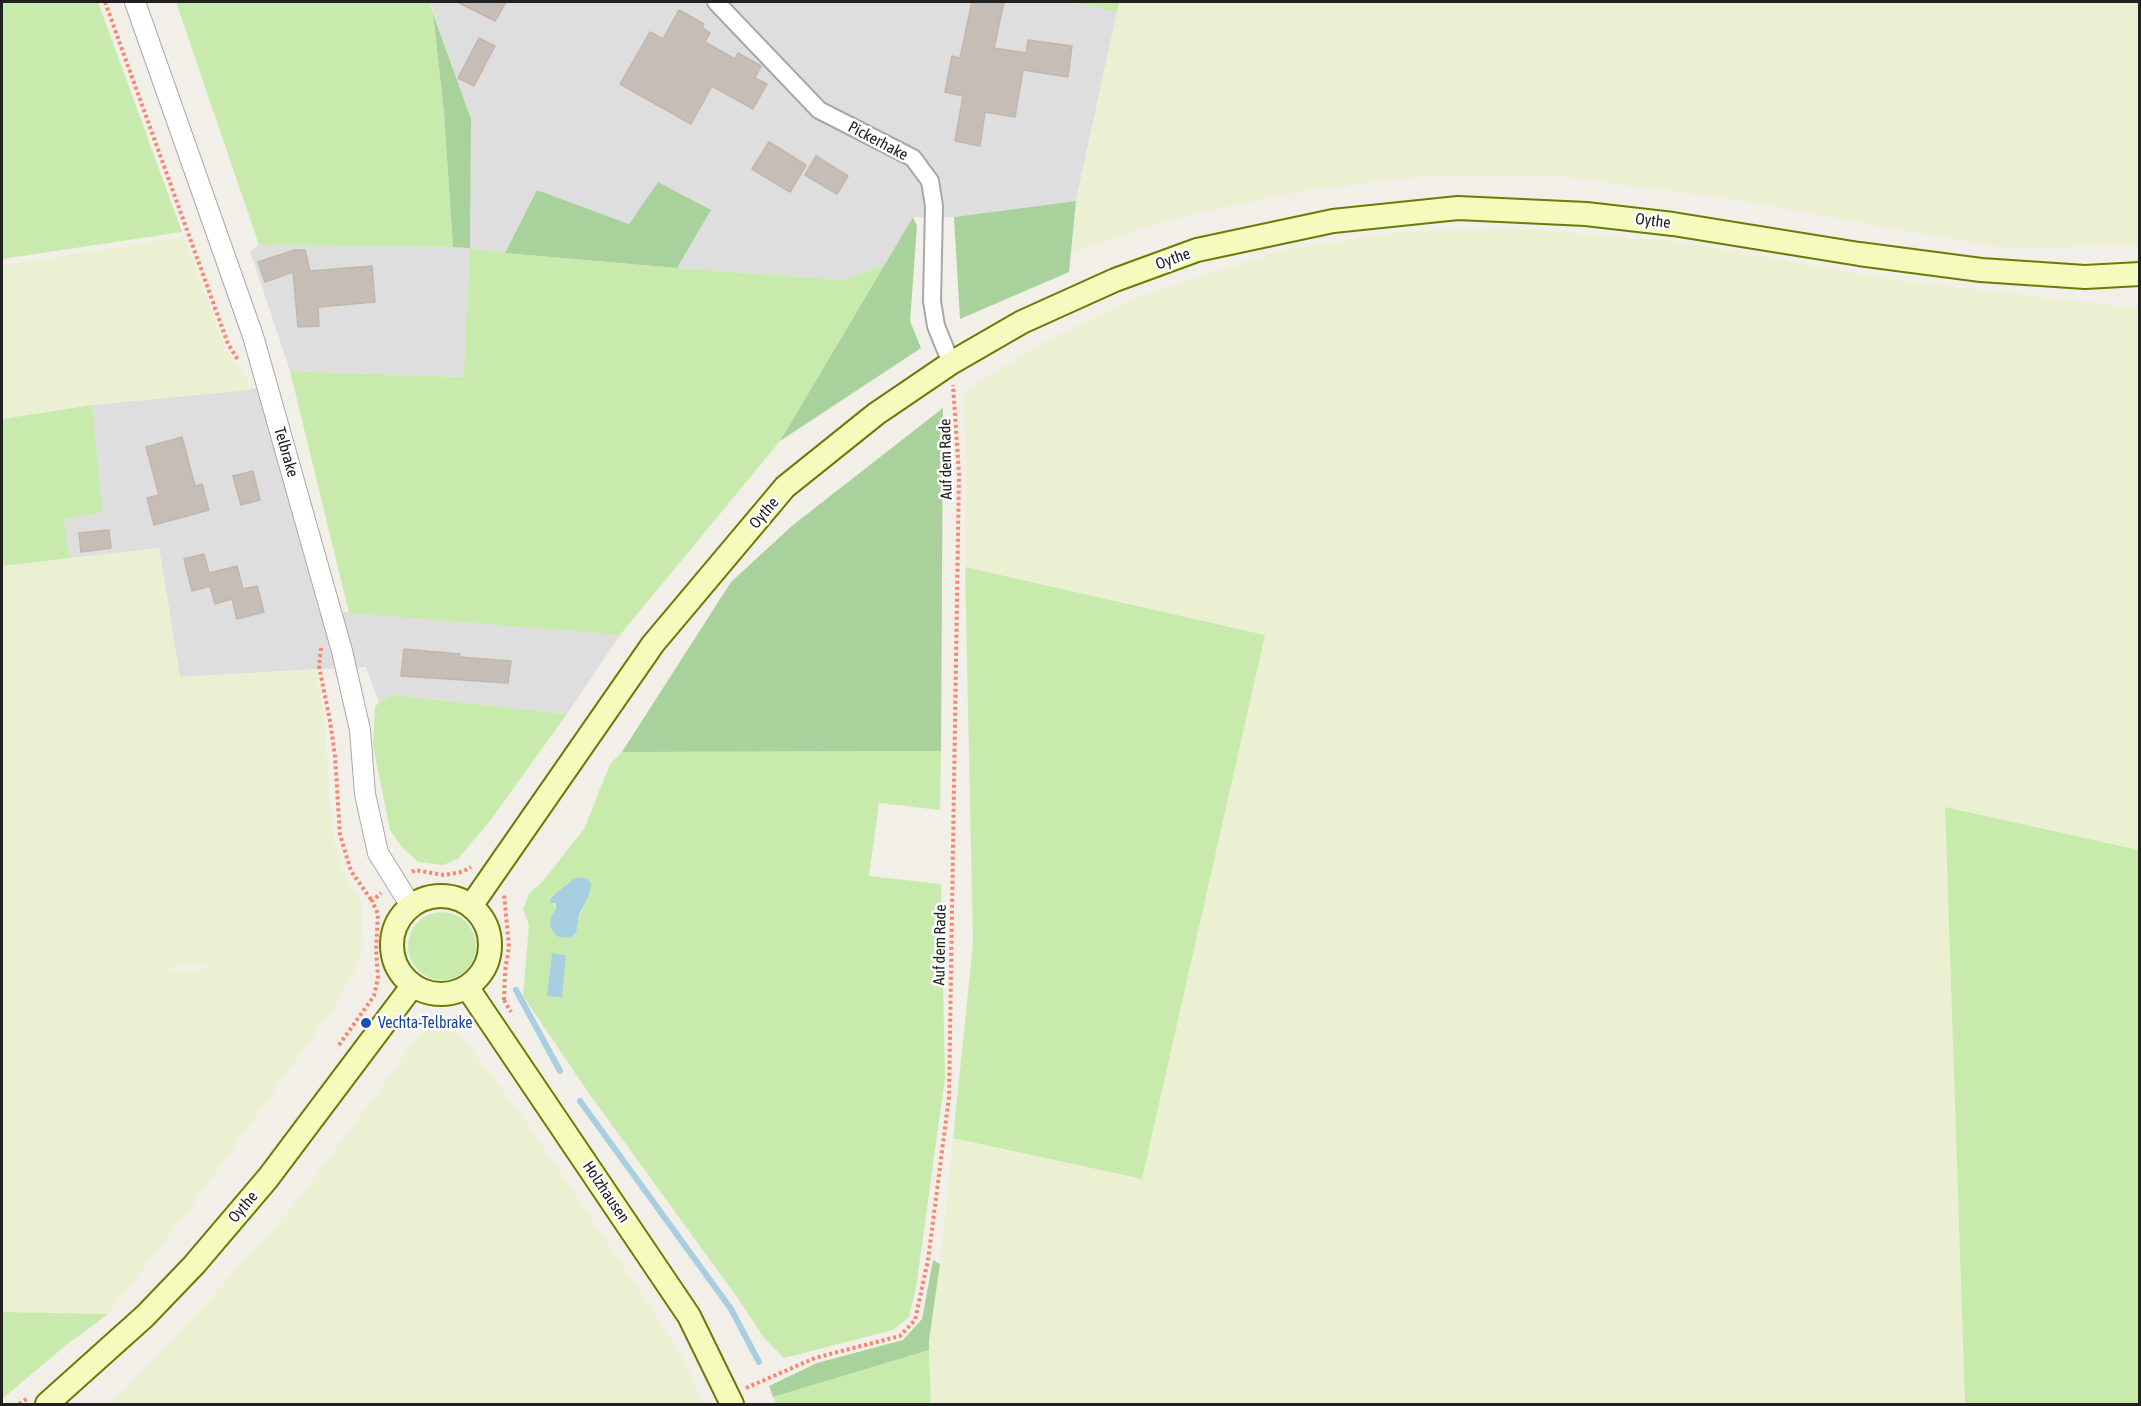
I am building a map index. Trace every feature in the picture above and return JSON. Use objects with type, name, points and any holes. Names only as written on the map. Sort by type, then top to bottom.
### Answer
[{"type":"main road","name":"Oythe","points":[[471,906],[653,644],[785,487],[876,414],[951,363],[1022,322],[1115,280],[1197,250],[1333,221],[1458,208],[1586,214],[1673,224],[1859,254],[1981,270],[2085,277],[2139,274]]},
{"type":"main road","points":[[441,896],[457,898],[471,906],[482,918],[489,932],[490,948],[487,963],[479,976],[467,987],[440,994],[426,992],[413,985],[402,975],[394,961],[392,946],[397,924],[411,906],[425,898],[441,896]]},
{"type":"main road","name":"Oythe","points":[[38,1401],[145,1317],[194,1265],[268,1178],[413,985]]},
{"type":"main road","name":"Holzhausen","points":[[467,987],[689,1316],[731,1400]]},
{"type":"street","name":"Telbrake","points":[[135,2],[254,336],[342,651],[360,730],[365,794],[378,853],[411,906]]},
{"type":"street","name":"Pickerhake","points":[[716,2],[819,110],[913,158],[930,181],[934,206],[932,301],[936,326],[951,363]]},
{"type":"path","points":[[105,2],[228,344],[241,364]]},
{"type":"path","name":"Auf dem Rade","points":[[731,1400],[814,1358],[900,1336],[915,1320],[928,1260],[950,1097],[959,474],[951,363]]},
{"type":"path","points":[[322,637],[319,666],[335,756],[340,835],[351,871],[372,901],[378,914],[376,951],[378,976],[374,996],[334,1052]]},
{"type":"path","points":[[372,901],[395,882],[415,870],[444,876],[470,868],[476,859]]},
{"type":"path","points":[[19,1404],[38,1401]]},
{"type":"shaded area","points":[[430,2],[1072,2],[1117,12],[1076,201],[954,217],[913,217],[885,264],[844,280],[677,268],[711,210],[657,183],[629,224],[537,190],[505,253],[470,248],[465,377],[290,371],[250,251],[259,245],[470,247],[471,119]]},
{"type":"shaded area","points":[[261,388],[319,610],[620,635],[567,714],[393,695],[379,702],[366,667],[180,677],[159,548],[70,558],[64,520],[103,512],[92,405]]},
{"type":"green space","points":[[2,2],[98,2],[182,232],[2,259]]},
{"type":"green space","points":[[176,2],[430,2],[444,113],[453,247],[259,245]]},
{"type":"green space","points":[[1072,2],[1119,2],[1117,12]]},
{"type":"green space","points":[[1119,2],[2139,2],[2139,246],[2002,248],[1737,200],[1559,176],[1437,175],[1301,191],[1168,220],[1072,253],[1076,201]]},
{"type":"green space","points":[[433,13],[471,119],[470,248],[453,247],[444,113]]},
{"type":"green space","points":[[658,182],[711,210],[677,268],[505,253],[537,190],[629,224]]},
{"type":"green space","points":[[1076,201],[1069,272],[960,319],[954,217]]},
{"type":"green space","points":[[913,217],[917,226],[910,321],[921,348],[780,441]]},
{"type":"green space","points":[[1531,229],[1672,241],[1902,281],[2139,308],[2139,850],[1945,808],[1965,1404],[931,1404],[929,1340],[940,1264],[953,1138],[1141,1179],[1264,635],[965,567],[964,391],[1042,343],[1138,297],[1283,250],[1406,231]]},
{"type":"green space","points":[[184,236],[225,349],[248,381],[250,390],[92,405],[2,419],[2,266]]},
{"type":"green space","points":[[470,248],[677,268],[844,280],[885,264],[780,441],[620,635],[349,613],[290,371],[464,377]]},
{"type":"green space","points":[[92,405],[103,512],[64,520],[70,558],[2,566],[2,419]]},
{"type":"green space","points":[[943,408],[941,751],[622,752],[731,582],[793,525]]},
{"type":"green space","points":[[159,548],[180,677],[315,669],[325,724],[335,845],[345,876],[362,903],[361,957],[339,1000],[191,1207],[108,1314],[2,1312],[2,566]],"holes":[[[191,963],[214,968],[166,972]]]},
{"type":"green space","points":[[965,567],[1265,635],[1142,1179],[953,1138],[973,944]]},
{"type":"green space","points":[[393,695],[567,714],[492,818],[458,859],[443,865],[418,862],[402,847],[390,830],[373,746],[375,707],[379,702]]},
{"type":"green space","points":[[941,751],[940,810],[879,803],[869,876],[941,884],[945,1078],[916,1288],[909,1317],[893,1330],[784,1358],[764,1338],[588,1092],[523,996],[529,925],[523,909],[529,894],[543,881],[584,829],[610,764],[622,752]],"holes":[[[569,881],[584,906],[576,923],[576,933],[570,938],[556,936],[551,917],[556,909],[551,898]],[[552,954],[566,955],[561,998],[548,996]]]},
{"type":"green space","points":[[1945,807],[2139,850],[2139,1404],[1965,1404]]},
{"type":"green space","points":[[442,912],[455,915],[466,922],[473,933],[476,946],[473,959],[466,970],[455,977],[442,980],[429,977],[418,970],[411,959],[408,946],[411,933],[418,922],[429,915]]},
{"type":"green space","points":[[432,1028],[448,1029],[462,1038],[516,1107],[684,1360],[703,1404],[105,1404],[122,1392],[296,1203],[420,1034]]},
{"type":"green space","points":[[933,1260],[940,1264],[929,1350],[773,1397],[769,1386],[817,1363],[903,1340],[922,1319]]},
{"type":"green space","points":[[2,1312],[108,1314],[65,1346],[2,1399]]},
{"type":"green space","points":[[929,1350],[931,1404],[776,1404],[773,1397]]},
{"type":"water","points":[[574,878],[586,878],[591,883],[589,895],[579,915],[576,933],[570,938],[556,936],[550,926],[551,917],[556,909],[555,903],[550,903],[551,898]]},
{"type":"water","points":[[552,953],[566,955],[562,998],[547,996]]},
{"type":"building","points":[[457,2],[506,2],[495,21]]},
{"type":"building","points":[[972,2],[1004,2],[994,48],[1026,53],[1028,40],[1072,46],[1068,77],[1023,70],[1015,117],[985,112],[980,146],[955,141],[963,96],[945,92],[952,56],[960,58]]},
{"type":"building","points":[[679,10],[704,24],[702,28],[710,33],[705,42],[735,59],[738,53],[761,66],[755,78],[767,84],[753,109],[712,86],[691,124],[620,84],[650,32],[663,39]]},
{"type":"building","points":[[479,38],[495,46],[474,86],[458,78]]},
{"type":"building","points":[[769,142],[806,165],[790,192],[752,169]]},
{"type":"building","points":[[816,156],[848,176],[837,194],[805,175]]},
{"type":"building","points":[[294,250],[305,250],[310,271],[372,266],[375,302],[318,307],[319,326],[298,327],[293,272],[265,282],[258,262]]},
{"type":"building","points":[[182,437],[195,486],[202,484],[209,510],[154,525],[147,498],[159,495],[146,447]]},
{"type":"building","points":[[253,471],[260,500],[241,505],[233,476]]},
{"type":"building","points":[[109,530],[111,548],[81,552],[79,533]]},
{"type":"building","points":[[204,554],[209,573],[237,566],[243,589],[257,586],[264,612],[237,619],[232,599],[215,604],[210,586],[192,591],[184,559]]},
{"type":"building","points":[[404,649],[460,654],[459,657],[511,661],[508,683],[401,676]]},
{"type":"waterway","points":[[516,990],[560,1071]]},
{"type":"waterway","points":[[580,1101],[731,1309],[759,1362]]},
{"type":"place","name":"Vechta-Telbrake","points":[[366,1023]]}]
